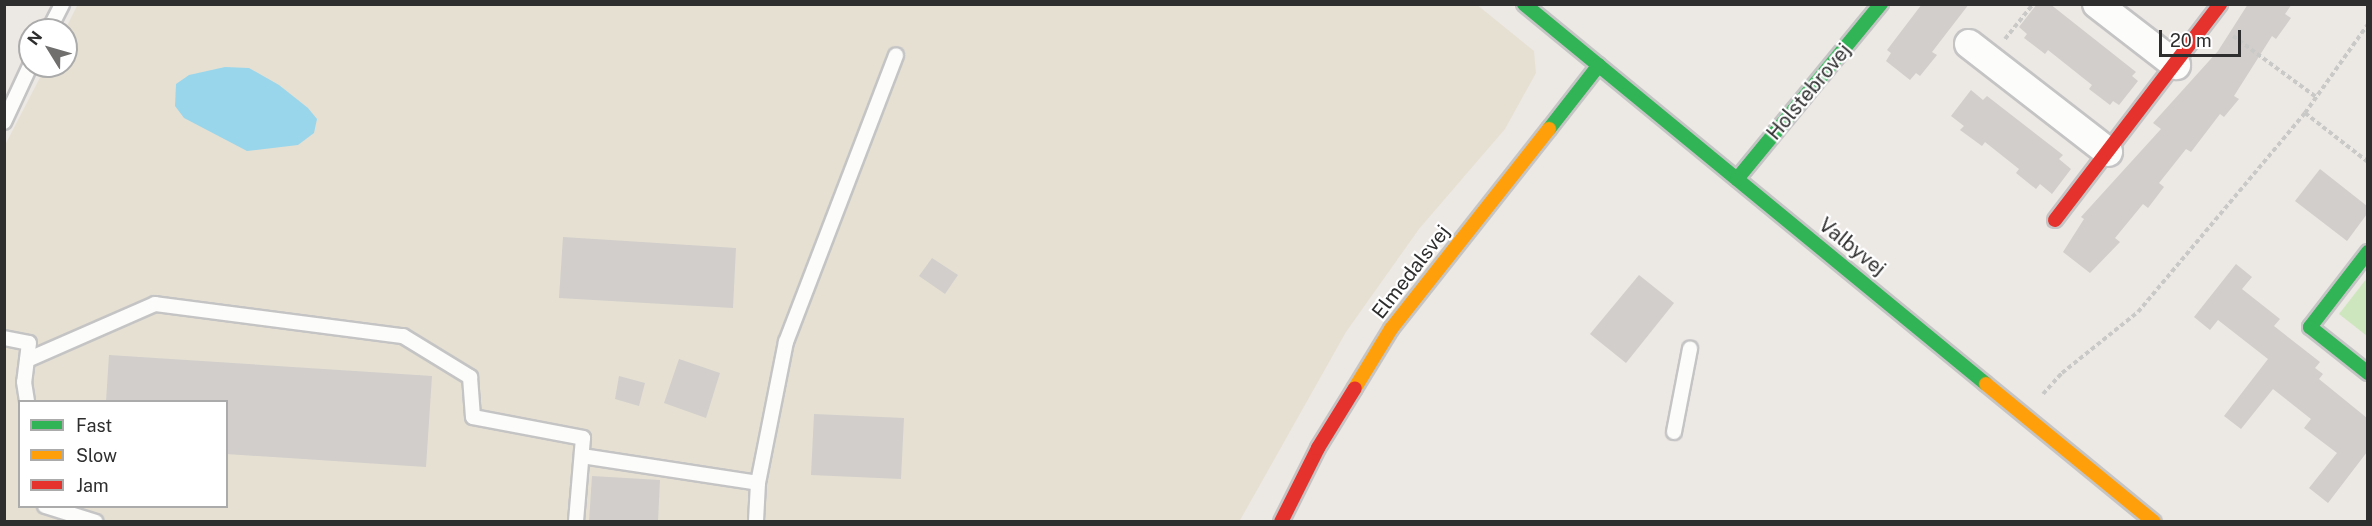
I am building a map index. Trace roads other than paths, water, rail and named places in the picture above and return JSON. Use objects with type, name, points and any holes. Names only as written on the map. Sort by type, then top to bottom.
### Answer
[{"type":"street","name":"Valbyvej","points":[[1524,4],[2154,522]]},
{"type":"street","name":"Holstebrovej","points":[[1737,179],[1881,4]]},
{"type":"street","points":[[2097,4],[2176,65]]},
{"type":"street","points":[[2055,220],[2176,65],[2220,4]]},
{"type":"street","points":[[1979,52],[2108,152]]},
{"type":"street","name":"Elmedalsvej","points":[[1281,522],[1318,448],[1391,329],[1599,65]]},
{"type":"street","points":[[2367,252],[2310,327],[2367,373]]},
{"type":"lane","points":[[55,18],[62,4]]},
{"type":"lane","points":[[756,522],[758,483],[786,342],[896,55]]},
{"type":"lane","points":[[4,122],[24,78]]},
{"type":"lane","points":[[27,360],[155,304],[403,336],[470,377],[473,417],[583,438],[576,522]]},
{"type":"lane","points":[[4,338],[28,343],[27,400]]},
{"type":"lane","points":[[1674,432],[1690,349]]},
{"type":"lane","points":[[582,456],[758,483]]},
{"type":"lane","points":[[48,508],[96,522]]},
{"type":"water","points":[[225,67],[249,68],[279,85],[308,108],[317,119],[314,133],[298,145],[247,151],[184,118],[175,106],[176,84],[189,75]]}]
